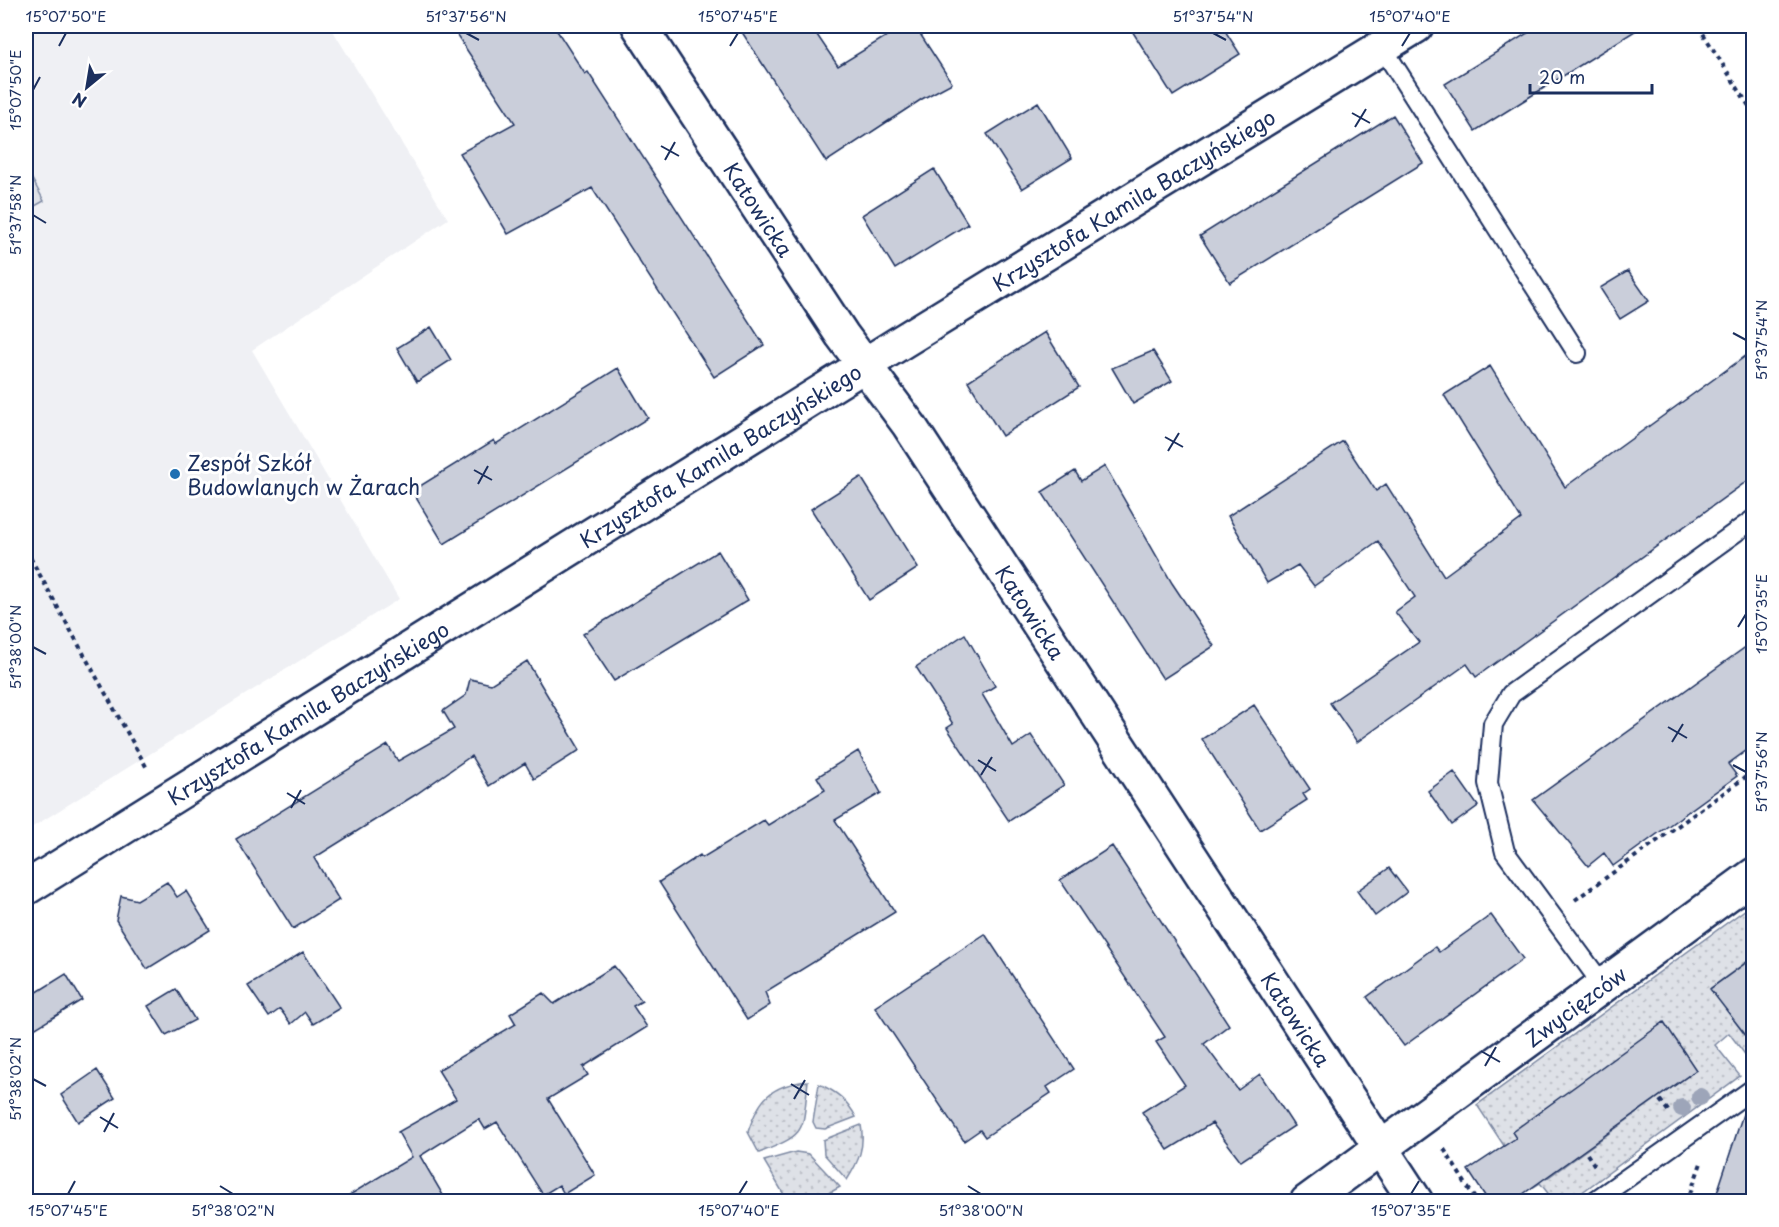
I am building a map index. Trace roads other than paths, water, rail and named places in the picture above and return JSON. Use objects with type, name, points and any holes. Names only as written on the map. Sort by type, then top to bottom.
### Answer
[{"type":"street","name":"Katowicka","points":[[639,26],[842,335],[866,364],[909,425],[1416,1202]]},
{"type":"street","name":"Krzysztofa Kamila Baczyńskiego","points":[[26,888],[866,364],[1416,26]]},
{"type":"street","name":"Zwycięzców","points":[[1307,1202],[1754,875]]},
{"type":"lane","points":[[1382,47],[1577,353]]},
{"type":"lane","points":[[1602,984],[1505,852],[1488,783],[1493,724],[1511,694],[1754,519]]},
{"type":"lane","points":[[1593,1202],[1753,1088]]},
{"type":"place","name":"Zespół Szkół Budowlanych w Żarach","points":[[175,474]]}]
